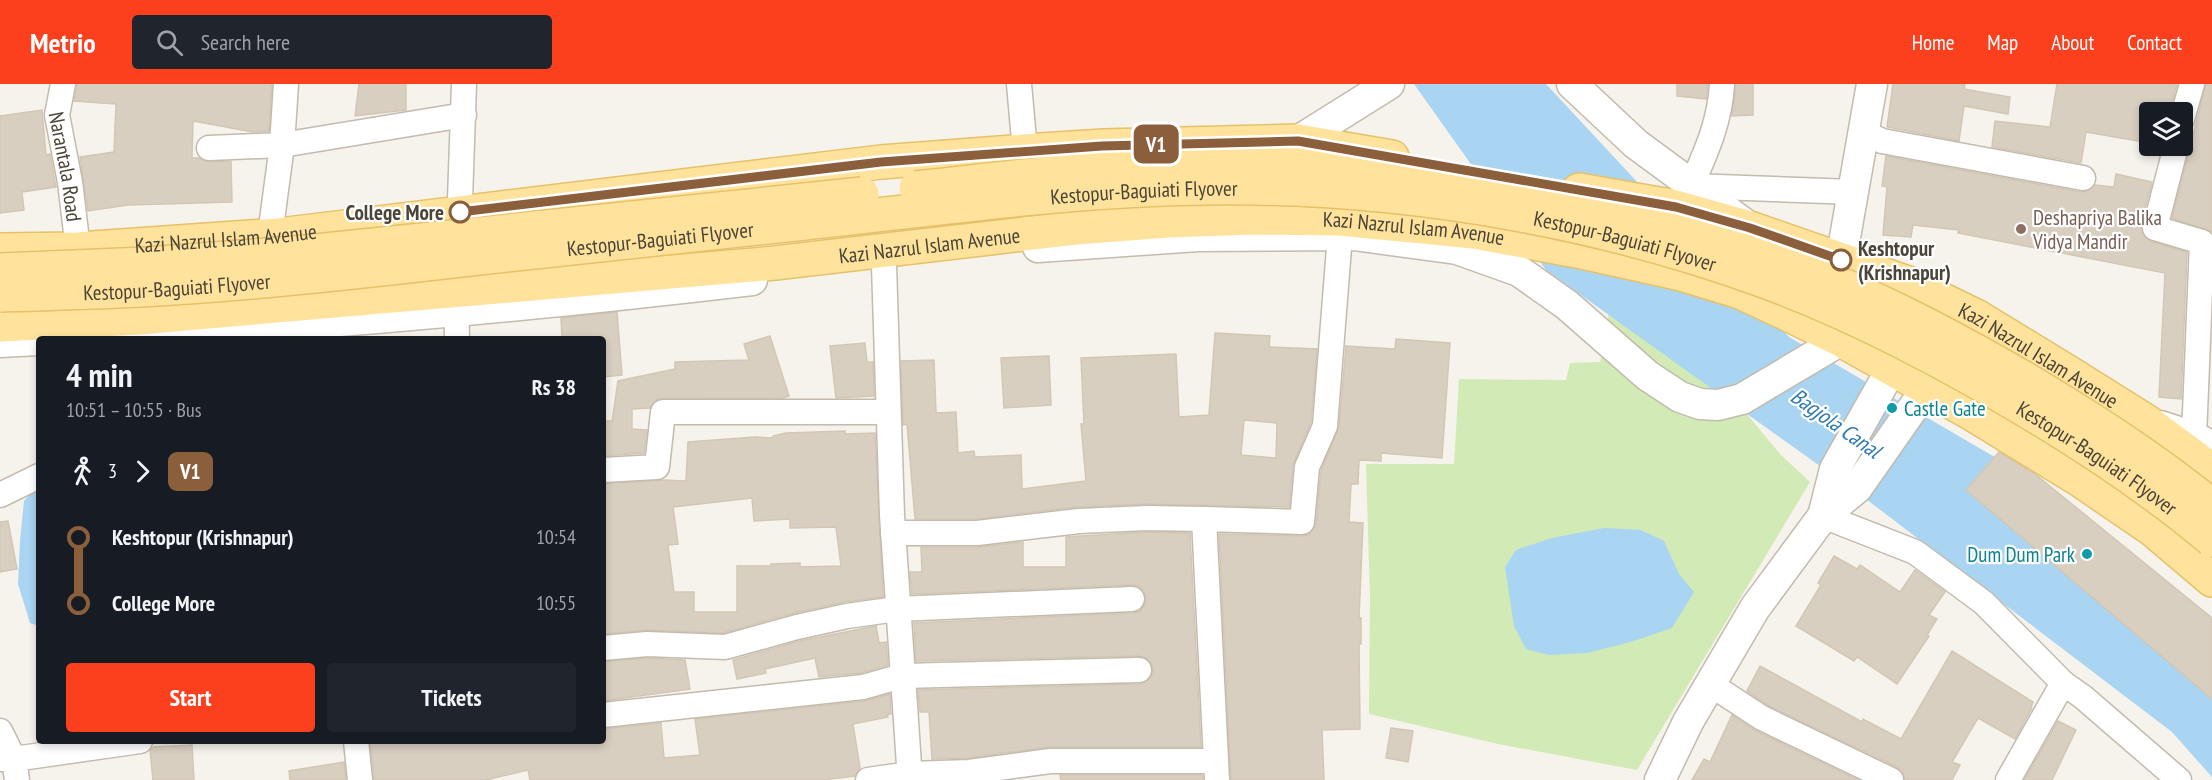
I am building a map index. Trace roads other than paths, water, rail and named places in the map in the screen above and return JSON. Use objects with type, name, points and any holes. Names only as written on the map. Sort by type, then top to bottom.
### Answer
[{"type":"main road","name":"Kazi Nazrul Islam Avenue","points":[[0,250],[78,249],[270,236],[881,162],[1124,145],[1298,141],[1676,207],[1750,228],[1908,283],[1978,317],[2146,421],[2212,470]]},
{"type":"main road","name":"Kestopur-Baguiati Flyover","points":[[0,270],[146,264],[306,252],[1033,175],[1155,165],[1261,162],[1435,175],[1517,190],[1646,219],[1778,260],[1858,293],[1942,332],[2054,396],[2116,435],[2212,506]]},
{"type":"main road","name":"Kestopur-Baguiati Flyover","points":[[0,295],[177,288],[296,278],[948,207],[1104,193],[1253,188],[1344,192],[1444,202],[1617,236],[1696,258],[1766,282],[1836,311],[1929,355],[2075,440],[2139,484],[2212,540]]},
{"type":"main road","name":"Kazi Nazrul Islam Avenue","points":[[0,326],[381,307],[456,314],[775,263],[1076,228],[1254,218],[1339,219],[1474,232],[1577,251],[1681,274],[1740,292],[1841,340],[1892,368],[2080,480],[2153,530],[2212,580]]},
{"type":"main road","points":[[373,223],[381,307]]},
{"type":"street","name":"Narantala Road","points":[[63,84],[57,115],[70,182],[78,249]]},
{"type":"street","points":[[270,236],[282,145],[286,84]]},
{"type":"street","points":[[456,314],[464,84]]},
{"type":"street","points":[[1020,84],[1025,151]]},
{"type":"street","points":[[1572,84],[1636,144],[1750,228]]},
{"type":"street","points":[[1691,186],[1712,139],[1721,105],[1722,84]]},
{"type":"street","points":[[1841,260],[1872,84]]},
{"type":"street","points":[[2187,102],[2192,84]]},
{"type":"street","points":[[1298,141],[1382,86]]},
{"type":"street","points":[[209,148],[282,145],[464,115]]},
{"type":"street","points":[[1864,132],[1882,141],[2084,178]]},
{"type":"street","points":[[2146,421],[2203,442],[2206,290],[2202,242],[2155,228],[2173,156]]},
{"type":"street","points":[[1691,186],[1854,192]]},
{"type":"street","points":[[893,532],[977,533],[1079,521],[1147,518],[1302,522],[1307,467],[1325,426],[1340,235]]},
{"type":"street","name":"Kazi Nazrul Islam Avenue","points":[[456,314],[1042,247],[1185,237],[1354,235],[1457,249],[1519,271],[1567,305],[1648,376],[1680,397],[1700,404],[1718,405],[1742,399],[1841,340]]},
{"type":"street","points":[[884,265],[893,532],[910,777]]},
{"type":"street","name":"Kazi Nazrul Islam Avenue","points":[[121,336],[163,334],[381,307]]},
{"type":"street","points":[[0,342],[36,340]]},
{"type":"street","points":[[1823,516],[1835,469],[1892,368]]},
{"type":"street","points":[[1668,777],[1688,722],[1755,608],[1823,516],[1857,488],[1927,388]]},
{"type":"street","points":[[606,470],[657,467],[663,412],[888,412]]},
{"type":"street","points":[[0,495],[36,477]]},
{"type":"street","points":[[1823,516],[1915,552],[1984,603],[2063,683],[2083,697],[2178,780]]},
{"type":"street","points":[[868,780],[969,772],[1217,770],[1204,519]]},
{"type":"street","points":[[606,648],[647,644],[725,647],[797,627],[847,616],[897,609],[1132,599]]},
{"type":"street","points":[[606,715],[863,687],[903,676],[1139,670]]},
{"type":"street","points":[[2008,780],[2063,683]]},
{"type":"street","points":[[1710,684],[1762,717],[1891,780]]},
{"type":"street","points":[[0,731],[10,766],[124,744]]},
{"type":"street","points":[[356,744],[360,780]]},
{"type":"water","name":"Bagjola Canal","points":[[1414,84],[1546,84],[1640,185],[1789,337],[2053,491],[2212,632],[2212,777],[2172,732],[1866,499],[1546,270]]},
{"type":"water","points":[[36,487],[36,625],[30,623],[18,584],[24,501]]},
{"type":"water","points":[[1604,528],[1641,530],[1664,541],[1679,574],[1694,592],[1672,628],[1587,653],[1549,655],[1526,649],[1514,626],[1505,567],[1516,550],[1552,538]]},
{"type":"place","name":"College More","points":[[460,212]]},
{"type":"place","name":"Deshapriya Balika Vidya Mandir","points":[[2021,229]]},
{"type":"place","name":"Keshtopur (Krishnapur)","points":[[1841,260]]},
{"type":"place","name":"Castle Gate","points":[[1892,408]]},
{"type":"place","name":"Dum Dum Park","points":[[2087,554]]}]
